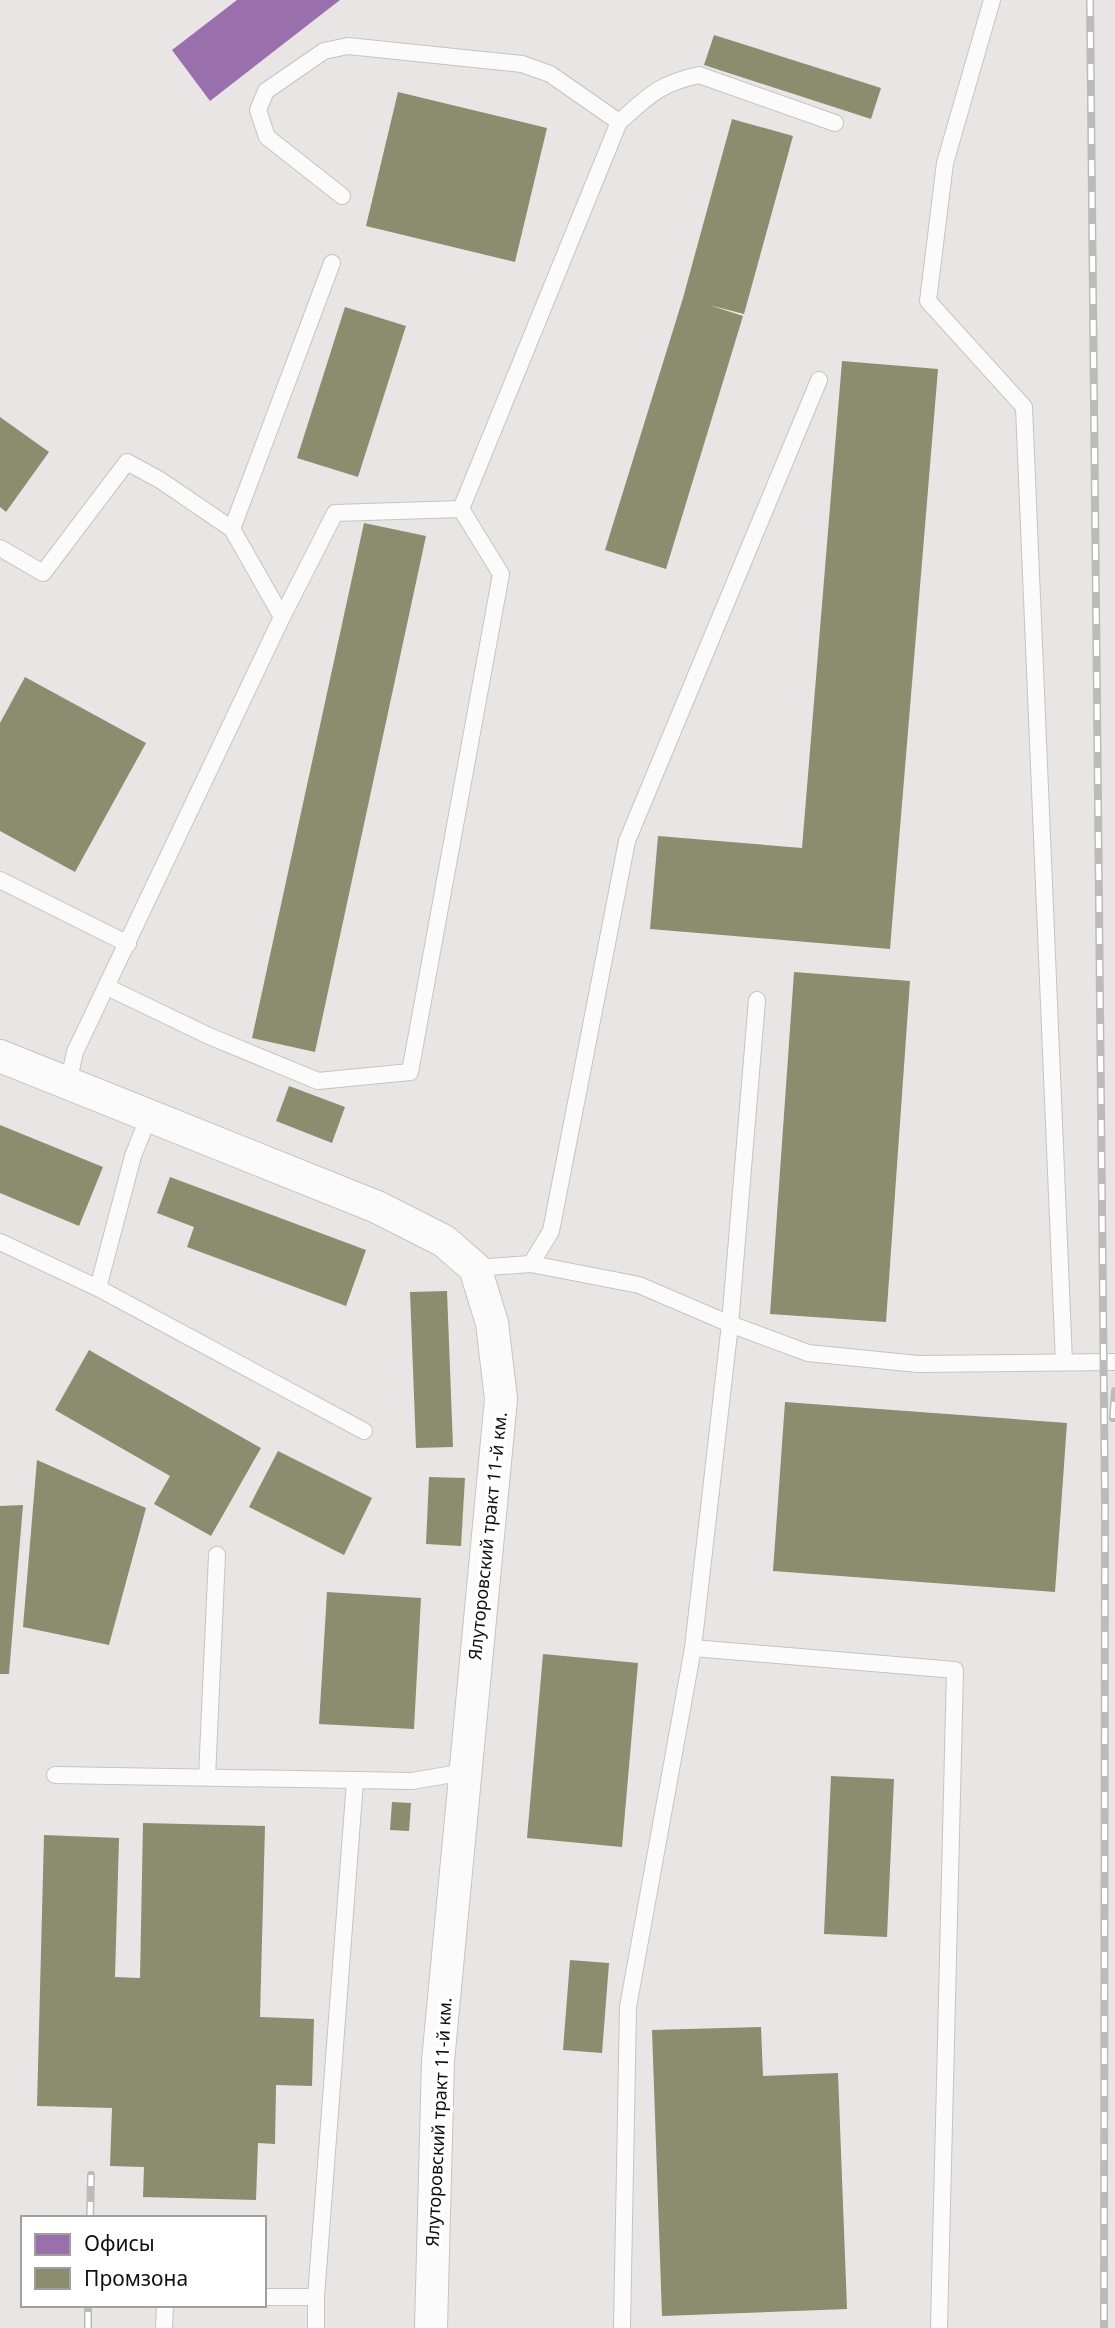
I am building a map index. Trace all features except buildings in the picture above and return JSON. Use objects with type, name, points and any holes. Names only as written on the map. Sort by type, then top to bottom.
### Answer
[{"type":"street","points":[[0,1056],[377,1207],[444,1241],[475,1268]]},
{"type":"street","name":"Ялуторовский тракт 11-й км.","points":[[431,2328],[438,2061],[501,1398],[492,1323],[475,1268]]},
{"type":"lane","points":[[992,0],[945,163],[928,302],[1024,407],[1064,1362]]},
{"type":"lane","points":[[342,196],[267,137],[258,110],[266,91],[324,51],[348,46],[522,64],[550,74],[619,122]]},
{"type":"lane","points":[[461,509],[619,122],[658,88],[699,75],[835,123]]},
{"type":"lane","points":[[232,529],[332,263]]},
{"type":"lane","points":[[531,1264],[551,1231],[627,841],[819,380]]},
{"type":"lane","points":[[0,548],[43,573],[127,462],[160,480],[232,529],[282,617]]},
{"type":"lane","points":[[68,1084],[75,1052],[282,617],[335,513],[461,509]]},
{"type":"lane","points":[[107,987],[209,1036],[317,1081],[410,1072],[501,574],[461,509]]},
{"type":"lane","points":[[0,880],[128,944]]},
{"type":"lane","points":[[622,2328],[628,2007],[693,1648],[730,1324],[757,1000]]},
{"type":"lane","points":[[98,1288],[133,1156],[149,1116]]},
{"type":"lane","points":[[0,1242],[98,1288],[364,1431]]},
{"type":"lane","points":[[475,1268],[531,1264],[639,1285],[730,1324],[808,1353],[918,1364],[1115,1362]]},
{"type":"lane","points":[[207,1777],[217,1555]]},
{"type":"lane","points":[[693,1648],[955,1670],[939,2328]]},
{"type":"lane","points":[[55,1775],[412,1781],[465,1772]]},
{"type":"lane","points":[[316,2328],[316,2297],[355,1781]]},
{"type":"lane","points":[[266,2297],[316,2297]]},
{"type":"lane","points":[[164,2307],[164,2328]]},
{"type":"railway","points":[[1090,0],[1105,1505],[1104,2328]]},
{"type":"railway","points":[[1113,1418],[1115,1391]]},
{"type":"railway","points":[[90,2216],[91,2175]]},
{"type":"railway","points":[[88,2307],[88,2328]]}]
